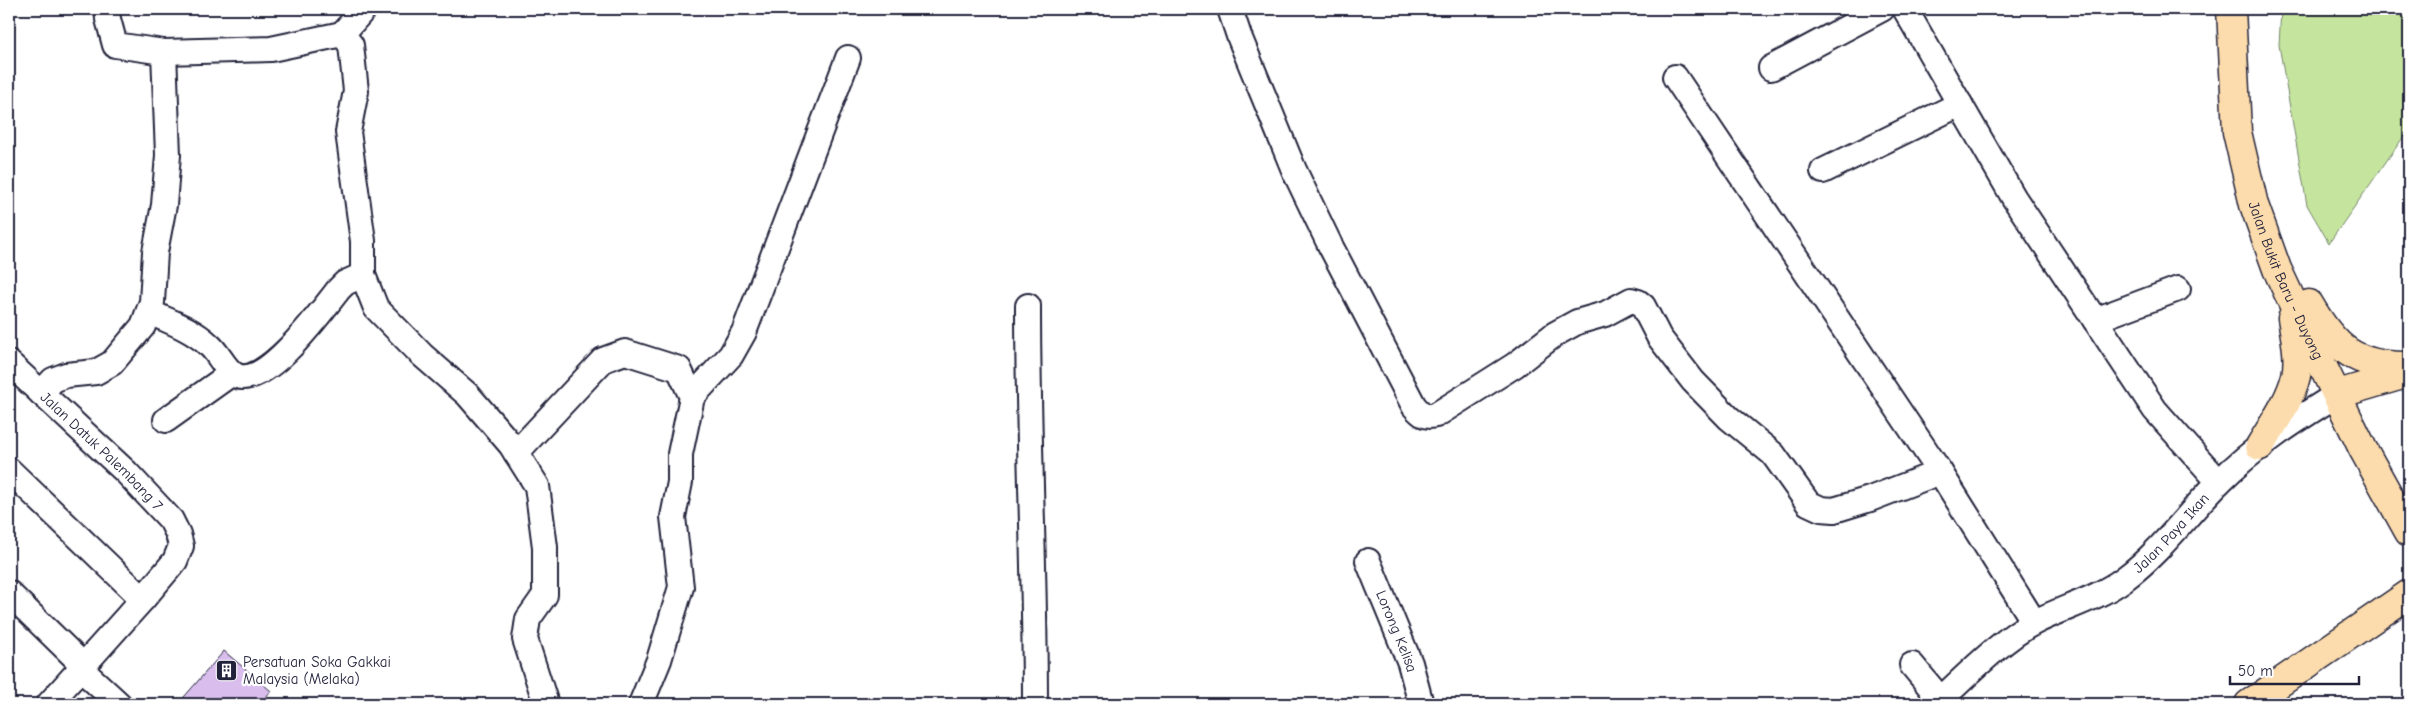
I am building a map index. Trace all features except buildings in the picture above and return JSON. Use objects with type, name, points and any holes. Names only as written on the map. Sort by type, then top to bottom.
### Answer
[{"type":"main road","name":"Jalan Bukit Baru - Duyong","points":[[2231,9],[2237,132],[2254,205],[2289,294],[2363,449],[2409,532]]},
{"type":"main road","points":[[2254,205],[2325,331],[2341,347],[2356,357],[2376,363],[2409,366]]},
{"type":"main road","points":[[2260,446],[2288,399],[2296,375],[2296,342],[2289,294]]},
{"type":"main road","name":"Jalan Paya Ikan","points":[[2338,394],[2409,373]]},
{"type":"main road","points":[[2249,704],[2409,594]]},
{"type":"street","points":[[107,9],[115,45],[164,52],[271,49],[342,34],[364,9]]},
{"type":"street","points":[[1230,9],[1239,36],[1271,109],[1294,170],[1330,245],[1414,406],[1421,414],[1428,417],[1436,415],[1515,366],[1555,334],[1577,322],[1604,314],[1631,300],[1638,302],[1642,306],[1659,337],[1693,381],[1729,418],[1773,454],[1808,503],[1821,509],[1834,510],[1870,499],[1940,472]]},
{"type":"street","points":[[1771,68],[1882,9]]},
{"type":"street","points":[[1905,9],[2014,198],[2155,410],[2219,482]]},
{"type":"street","points":[[342,34],[351,45],[356,91],[348,132],[363,241],[363,275],[376,308],[422,355],[468,395],[516,453],[537,486],[545,546],[544,595],[528,619],[525,640],[546,704]]},
{"type":"street","points":[[41,394],[53,380],[66,375],[96,372],[112,363],[143,326],[152,302],[155,252],[164,206],[168,155],[164,52]]},
{"type":"street","points":[[642,704],[659,660],[681,587],[673,517],[680,482],[680,454],[692,397],[731,355],[744,332],[848,58]]},
{"type":"street","points":[[1675,78],[1940,472],[2034,622]]},
{"type":"street","points":[[1823,171],[1960,104]]},
{"type":"street","points":[[148,312],[194,332],[210,345],[232,373],[240,377],[250,375],[277,362],[339,289],[345,283],[363,275]]},
{"type":"street","points":[[2095,320],[2178,289]]},
{"type":"street","points":[[1028,306],[1028,421],[1035,605],[1035,704]]},
{"type":"street","points":[[516,453],[603,360],[625,352],[679,369],[692,397]]},
{"type":"street","name":"Jalan Datuk Palembang 7","points":[[9,363],[126,472],[170,520],[178,534],[180,546],[175,561],[143,599]]},
{"type":"street","points":[[166,420],[232,373]]},
{"type":"street","name":"Jalan Paya Ikan","points":[[1938,702],[1973,670],[2034,622],[2092,599],[2122,581],[2148,560],[2219,482],[2260,446],[2285,427],[2338,394]]},
{"type":"street","points":[[9,470],[143,599],[48,704]]},
{"type":"street","name":"Lorong Kelisa","points":[[1368,561],[1410,663],[1421,704]]},
{"type":"street","points":[[9,594],[119,704]]},
{"type":"street","points":[[1912,664],[1938,702]]},
{"type":"green space","points":[[2281,9],[2409,9],[2409,129],[2329,243],[2307,205],[2279,45]]},
{"type":"place","name":"Persatuan Soka Gakkai Malaysia (Melaka)","points":[[227,671]]}]
